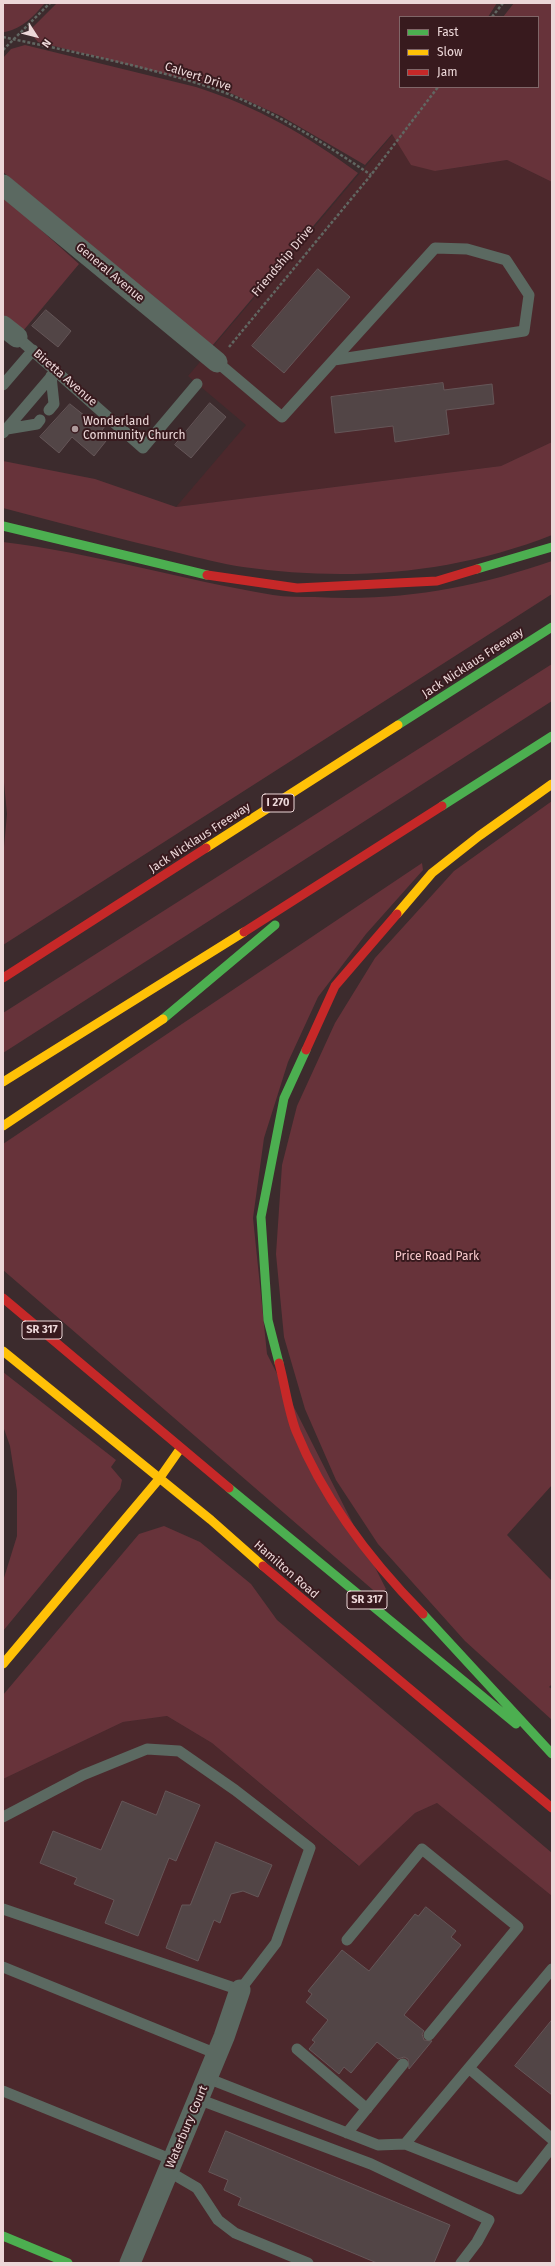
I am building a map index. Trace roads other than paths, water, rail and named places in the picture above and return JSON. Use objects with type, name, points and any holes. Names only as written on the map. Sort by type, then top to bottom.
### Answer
[{"type":"main road","points":[[3,526],[200,574],[297,588],[437,581],[552,547]]},
{"type":"main road","name":"Jack Nicklaus Freeway","points":[[3,978],[552,627]]},
{"type":"main road","points":[[3,1082],[336,874],[552,736]]},
{"type":"main road","points":[[552,784],[479,836],[432,873],[335,986],[284,1098],[261,1217],[268,1320],[296,1430],[334,1507],[394,1585],[458,1650],[552,1754]]},
{"type":"main road","points":[[3,1126],[174,1012],[336,874]]},
{"type":"main road","name":"SR 317","points":[[3,1298],[180,1449],[335,1574],[552,1754]]},
{"type":"main road","name":"Hamilton Road","points":[[3,1351],[211,1520],[308,1605],[552,1808]]},
{"type":"main road","points":[[3,1664],[159,1479],[180,1449]]},
{"type":"main road","points":[[3,2236],[68,2263]]},
{"type":"street","name":"General Avenue","points":[[3,185],[217,362]]},
{"type":"street","name":"Waterbury Court","points":[[130,2263],[217,2054],[240,1990]]},
{"type":"lane","points":[[217,362],[282,417],[435,248],[467,249],[506,260],[530,295],[524,332],[334,360]]},
{"type":"lane","points":[[3,385],[18,338]]},
{"type":"lane","name":"Biretta Avenue","points":[[18,338],[54,373],[143,448],[197,384]]},
{"type":"lane","points":[[49,410],[54,404],[54,373]]},
{"type":"lane","points":[[5,431],[54,373]]},
{"type":"lane","points":[[5,431],[37,424],[40,420]]},
{"type":"lane","points":[[3,1817],[83,1775],[147,1749],[179,1751],[235,1790],[310,1848],[276,1943],[240,1990],[3,1909]]},
{"type":"lane","points":[[347,1940],[422,1848],[518,1927],[429,2035]]},
{"type":"lane","points":[[3,1967],[217,2054]]},
{"type":"lane","points":[[405,2144],[470,2069],[552,1969]]},
{"type":"lane","points":[[297,2049],[367,2109]]},
{"type":"lane","points":[[347,2133],[403,2064]]},
{"type":"lane","points":[[470,2069],[552,2139]]},
{"type":"lane","points":[[207,2078],[378,2145],[405,2144],[519,2189],[552,2147]]},
{"type":"lane","points":[[3,2091],[170,2165],[198,2188],[218,2220],[235,2233],[308,2263]]},
{"type":"lane","points":[[198,2099],[371,2164],[490,2220],[477,2242],[461,2263]]},
{"type":"place","name":"Wonderland Community Church","points":[[75,429]]},
{"type":"park label","name":"Price Road Park","points":[[437,1257]]}]
